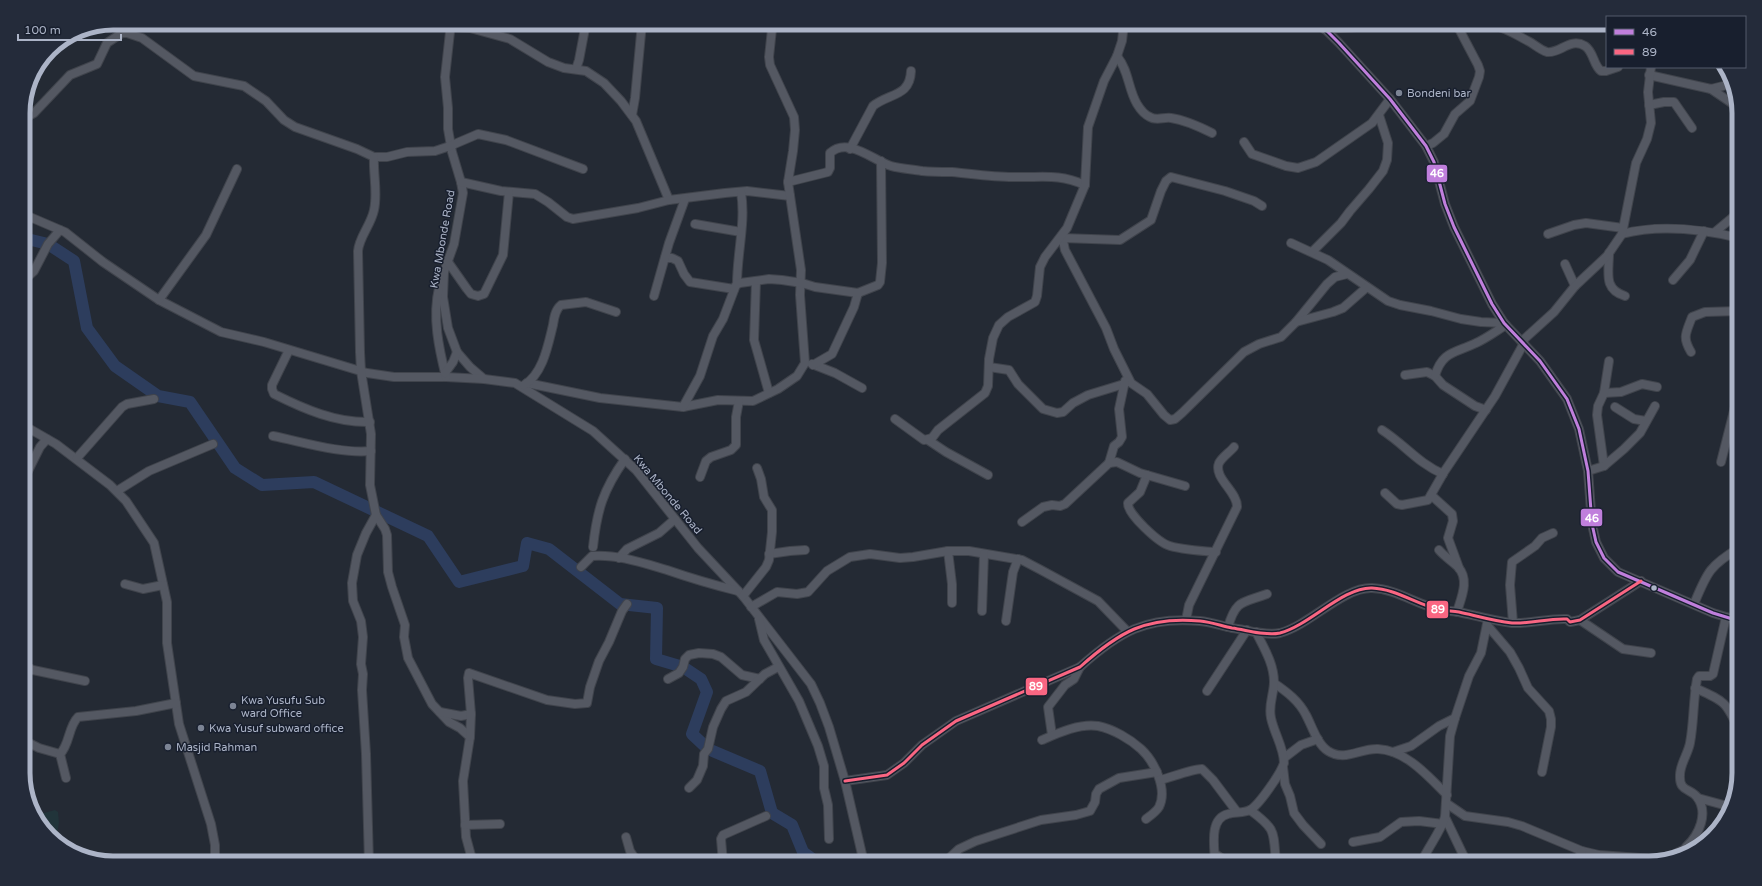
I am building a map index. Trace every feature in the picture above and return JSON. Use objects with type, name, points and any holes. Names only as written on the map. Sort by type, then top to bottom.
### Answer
[{"type":"street","name":"Kwa Mbonde Road","points":[[450,30],[445,82],[448,108],[448,129],[450,146],[463,193],[454,244],[444,272],[442,298],[445,314],[457,352],[470,367],[484,379],[524,385],[537,398],[593,431],[636,470],[698,548],[741,594],[811,684],[820,703],[829,727],[845,781],[862,856]]},
{"type":"street","points":[[482,30],[514,40],[533,54],[548,62],[564,68],[586,72],[604,82],[622,101],[636,121],[669,200]]},
{"type":"street","points":[[576,69],[580,60],[585,30]]},
{"type":"street","points":[[632,116],[641,30]]},
{"type":"street","points":[[771,30],[768,57],[770,65],[794,117],[795,130],[788,182],[802,283],[800,295],[809,364]]},
{"type":"street","points":[[928,440],[957,414],[984,393],[988,386],[993,338],[999,325],[1008,317],[1035,302],[1040,267],[1045,257],[1062,237],[1073,217],[1085,185],[1088,127],[1104,83],[1117,56],[1122,41],[1123,30]]},
{"type":"street","points":[[1326,30],[1390,99],[1426,146],[1434,162],[1445,204],[1454,227],[1481,284],[1505,324],[1540,361],[1567,399],[1579,429],[1588,471],[1592,524],[1600,552],[1618,572],[1732,619]]},
{"type":"street","points":[[1426,146],[1433,143],[1444,134],[1456,114],[1470,101],[1479,77],[1480,71],[1478,65],[1460,30]]},
{"type":"street","points":[[1504,30],[1545,51],[1555,51],[1571,44],[1581,44],[1590,51],[1597,66],[1601,70],[1606,71],[1615,68]]},
{"type":"street","points":[[30,116],[34,114],[70,75],[97,64],[103,49],[110,40],[122,33],[127,33],[142,38],[194,76],[244,86],[266,101],[284,120],[295,127],[357,149],[374,157],[387,157],[407,152],[435,151],[476,134],[481,134],[506,140],[583,169]]},
{"type":"street","points":[[1117,56],[1125,67],[1137,104],[1145,114],[1155,119],[1176,119],[1212,133]]},
{"type":"street","points":[[850,148],[873,106],[904,89],[909,84],[911,71]]},
{"type":"street","points":[[1385,493],[1397,504],[1402,505],[1416,501],[1424,502],[1431,495],[1443,474],[1495,396],[1523,342],[1554,312],[1575,286],[1609,253],[1623,231],[1636,163],[1647,139],[1651,123],[1649,105],[1650,71],[1711,89],[1731,103]]},
{"type":"street","points":[[1711,89],[1727,85]]},
{"type":"street","points":[[1244,142],[1252,154],[1286,166],[1298,168],[1316,162],[1366,128],[1379,115],[1390,99]]},
{"type":"street","points":[[1649,105],[1674,102],[1692,128]]},
{"type":"street","points":[[1312,252],[1341,223],[1382,171],[1387,160],[1388,143],[1379,115]]},
{"type":"street","points":[[788,182],[828,172],[830,153],[835,148],[850,148],[860,150],[891,166],[927,172],[952,172],[982,176],[1059,176],[1085,185]]},
{"type":"street","points":[[374,157],[375,209],[358,248],[361,371],[370,422],[370,485],[376,515],[387,535],[388,572],[405,625],[404,637],[408,658],[432,704],[449,722],[460,728],[470,737]]},
{"type":"street","points":[[664,258],[672,258],[678,261],[684,274],[690,282],[736,286],[769,279],[802,283],[815,288],[858,293],[878,286],[880,282],[883,210],[881,161]]},
{"type":"street","points":[[159,300],[206,235],[237,169]]},
{"type":"street","points":[[1062,237],[1114,241],[1120,240],[1151,220],[1161,191],[1166,181],[1171,177],[1254,201],[1262,206]]},
{"type":"street","points":[[461,182],[509,192],[535,194],[567,217],[573,218],[638,208],[669,200],[741,192],[770,193],[790,196]]},
{"type":"street","points":[[448,262],[471,294],[478,296],[484,294],[503,255],[509,192]]},
{"type":"street","points":[[683,407],[700,376],[713,336],[723,319],[736,286],[743,207],[741,192]]},
{"type":"street","points":[[654,296],[664,258],[685,199]]},
{"type":"street","points":[[30,217],[60,230],[159,300],[221,332],[322,358],[361,371],[394,377],[445,375],[484,379]]},
{"type":"street","points":[[1715,232],[1732,218]]},
{"type":"street","points":[[1548,234],[1574,225],[1586,223],[1623,231],[1683,229],[1715,232],[1732,236]]},
{"type":"street","points":[[696,224],[741,232]]},
{"type":"street","points":[[30,275],[34,271],[48,244],[60,230]]},
{"type":"street","points":[[1673,280],[1690,260],[1704,231]]},
{"type":"street","points":[[1062,237],[1074,267],[1106,328],[1114,349],[1131,383],[1147,394],[1170,420],[1175,419],[1206,391],[1220,374],[1244,352],[1259,344],[1280,337],[1296,322],[1327,284],[1335,277],[1347,274]]},
{"type":"street","points":[[1291,243],[1312,252],[1388,301],[1461,320],[1505,324]]},
{"type":"street","points":[[1609,253],[1608,278],[1610,286],[1619,294],[1626,296]]},
{"type":"street","points":[[1565,264],[1575,286]]},
{"type":"street","points":[[444,272],[437,299],[437,318],[438,341],[445,375]]},
{"type":"street","points":[[756,281],[754,340],[769,393]]},
{"type":"street","points":[[1296,322],[1343,308],[1367,287]]},
{"type":"street","points":[[524,385],[600,398],[683,407],[718,400],[739,402],[753,401],[797,376],[809,364],[832,354],[854,307],[858,293]]},
{"type":"street","points":[[524,385],[538,370],[543,360],[556,312],[561,305],[586,302],[616,312]]},
{"type":"street","points":[[1691,352],[1685,340],[1685,335],[1692,317],[1705,312],[1732,311]]},
{"type":"street","points":[[1435,376],[1438,365],[1448,354],[1483,340],[1505,324]]},
{"type":"street","points":[[289,350],[272,385],[274,394],[309,410],[352,422],[370,422]]},
{"type":"street","points":[[445,375],[457,352]]},
{"type":"street","points":[[1604,466],[1597,415],[1598,406],[1604,393],[1610,361]]},
{"type":"street","points":[[809,364],[834,373],[862,388]]},
{"type":"street","points":[[989,367],[1010,370],[1018,384],[1043,409],[1057,413],[1063,412],[1073,403],[1088,395],[1113,389],[1124,384]]},
{"type":"street","points":[[1405,375],[1426,372],[1435,376],[1442,385],[1475,406],[1486,410]]},
{"type":"street","points":[[1022,522],[1043,507],[1052,505],[1060,506],[1065,504],[1109,463],[1114,446],[1122,437],[1119,409],[1126,374]]},
{"type":"street","points":[[1604,393],[1621,392],[1642,384],[1657,387]]},
{"type":"street","points":[[77,458],[122,407],[127,404],[154,399]]},
{"type":"street","points":[[700,477],[706,461],[711,457],[731,450],[736,445],[736,417],[739,402]]},
{"type":"street","points":[[1588,471],[1604,466],[1640,433],[1656,406]]},
{"type":"street","points":[[1615,407],[1634,419],[1646,421]]},
{"type":"street","points":[[895,419],[924,440],[928,440],[988,476]]},
{"type":"street","points":[[30,429],[77,458],[116,491],[126,501],[154,543],[168,614],[167,643],[182,738],[211,824],[215,845],[215,856]]},
{"type":"street","points":[[1382,430],[1406,447],[1411,454],[1424,465],[1443,474]]},
{"type":"street","points":[[1721,462],[1732,434]]},
{"type":"street","points":[[273,436],[325,447],[361,452],[371,451]]},
{"type":"street","points":[[30,467],[40,447],[47,439]]},
{"type":"street","points":[[116,491],[149,471],[213,444]]},
{"type":"street","points":[[1186,620],[1189,604],[1237,507],[1236,497],[1224,484],[1218,468],[1219,463],[1234,447]]},
{"type":"street","points":[[593,547],[600,502],[612,477],[625,460]]},
{"type":"street","points":[[1109,463],[1116,462],[1147,475],[1185,486]]},
{"type":"street","points":[[581,567],[592,556],[619,558],[653,565],[741,594],[766,567],[769,554],[772,510],[764,497],[756,468]]},
{"type":"street","points":[[1147,475],[1140,492],[1128,503],[1129,512],[1141,524],[1169,546],[1216,552]]},
{"type":"street","points":[[1431,495],[1452,514],[1453,521],[1448,538],[1458,568],[1463,577],[1464,586],[1458,612]]},
{"type":"street","points":[[369,856],[362,690],[363,674],[361,664],[363,637],[361,621],[354,601],[352,582],[358,555],[366,533],[376,515]]},
{"type":"street","points":[[619,558],[627,549],[659,533],[675,519]]},
{"type":"street","points":[[1513,623],[1510,585],[1512,562],[1534,546],[1542,538],[1553,533]]},
{"type":"street","points":[[769,554],[804,550]]},
{"type":"street","points":[[1439,550],[1458,568]]},
{"type":"street","points":[[948,551],[952,584],[952,603]]},
{"type":"street","points":[[751,607],[777,592],[797,594],[808,592],[828,571],[850,557],[870,554],[900,558],[948,551],[969,551],[1018,559],[1042,570],[1098,601],[1127,631]]},
{"type":"street","points":[[1694,604],[1706,575],[1722,558],[1732,552]]},
{"type":"street","points":[[982,611],[984,554]]},
{"type":"street","points":[[1006,621],[1013,572],[1018,559]]},
{"type":"street","points":[[845,781],[887,775],[922,745],[956,720],[1080,666],[1091,656],[1127,631],[1144,624],[1163,620],[1201,621],[1256,632],[1279,633],[1294,628],[1360,589],[1383,589],[1400,594],[1430,607],[1458,612],[1487,622],[1513,623],[1567,619],[1570,622],[1580,620],[1641,582]]},
{"type":"street","points":[[125,584],[143,588],[163,585]]},
{"type":"street","points":[[1228,627],[1232,614],[1240,604],[1267,594]]},
{"type":"street","points":[[471,856],[468,846],[463,781],[470,737],[471,714],[468,678],[469,673],[547,700],[575,704],[587,703],[590,687],[599,660],[609,642],[622,611],[627,604]]},
{"type":"street","points":[[759,617],[764,640],[778,667],[799,701],[818,746],[824,766],[824,788],[828,804],[829,839]]},
{"type":"street","points":[[1685,848],[1698,834],[1702,817],[1702,807],[1698,798],[1694,794],[1685,790],[1680,784],[1680,775],[1690,741],[1694,720],[1695,688],[1699,676],[1710,676],[1713,673],[1726,617]]},
{"type":"street","points":[[1580,620],[1623,649],[1651,653]]},
{"type":"street","points":[[1424,856],[1444,820],[1448,754],[1455,718],[1469,676],[1481,653],[1487,622]]},
{"type":"street","points":[[1487,622],[1510,652],[1528,688],[1548,711],[1551,719],[1551,727],[1542,772]]},
{"type":"street","points":[[1207,691],[1247,630]]},
{"type":"street","points":[[1256,632],[1273,667],[1274,683],[1270,708],[1271,718],[1284,758],[1283,767],[1285,784],[1290,796],[1294,813],[1321,844]]},
{"type":"street","points":[[668,679],[679,673],[683,667],[685,659],[689,655],[699,653],[713,654],[720,657],[742,675],[760,679]]},
{"type":"street","points":[[1052,735],[1048,707],[1064,685],[1074,679],[1080,666]]},
{"type":"street","points":[[689,788],[697,780],[703,766],[704,754],[708,749],[713,727],[726,701],[746,692],[760,679],[778,667]]},
{"type":"street","points":[[30,668],[85,681]]},
{"type":"street","points":[[1274,683],[1290,694],[1301,707],[1322,746],[1329,752],[1345,756],[1378,749],[1393,752],[1412,763],[1429,777],[1446,799],[1465,816],[1508,822],[1522,826],[1582,851],[1615,856]]},
{"type":"street","points":[[1695,688],[1720,700],[1732,714]]},
{"type":"street","points":[[60,754],[66,746],[73,725],[78,717],[136,711],[176,704]]},
{"type":"street","points":[[440,712],[461,716],[471,714]]},
{"type":"street","points":[[1393,752],[1411,746],[1439,726],[1455,718]]},
{"type":"street","points":[[1042,740],[1052,735],[1081,727],[1096,726],[1110,729],[1142,749],[1157,772],[1160,780],[1160,805],[1146,819]]},
{"type":"street","points":[[1284,758],[1301,745],[1318,739]]},
{"type":"street","points":[[30,744],[39,748],[60,754]]},
{"type":"street","points":[[60,754],[66,778]]},
{"type":"street","points":[[1215,856],[1212,837],[1219,820],[1225,815],[1250,810],[1283,767]]},
{"type":"street","points":[[1160,780],[1184,774],[1192,770],[1202,769],[1213,780],[1237,812]]},
{"type":"street","points":[[952,856],[959,849],[976,841],[1041,820],[1076,815],[1090,810],[1093,807],[1096,794],[1099,789],[1119,778],[1157,772]]},
{"type":"street","points":[[1698,798],[1725,805]]},
{"type":"street","points":[[1250,810],[1267,822],[1272,831],[1275,856]]},
{"type":"street","points":[[722,856],[721,838],[724,835],[766,816]]},
{"type":"street","points":[[1353,842],[1380,837],[1401,822],[1444,820]]},
{"type":"street","points":[[1444,820],[1463,856]]},
{"type":"street","points":[[466,825],[500,824]]},
{"type":"street","points":[[626,837],[630,851],[633,856]]},
{"type":"street","points":[[1580,856],[1582,851]]},
{"type":"shaded area","points":[[55,810],[58,812],[59,823],[57,835],[50,828],[41,813]]},
{"type":"waterway","points":[[30,240],[48,244],[74,261],[87,328],[115,366],[158,396],[190,402],[235,468],[262,485],[314,482],[428,536],[459,582],[523,566],[527,543],[549,549],[620,604],[657,608],[656,659],[683,667],[701,679],[707,692],[692,734],[708,749],[760,771],[772,813],[792,825],[803,852],[808,856]]},
{"type":"transit line","name":"46","points":[[1326,30],[1390,99],[1426,146],[1434,162],[1445,204],[1454,227],[1492,304],[1504,323],[1540,361],[1567,399],[1579,429],[1588,471],[1592,524],[1596,542],[1604,558],[1618,572],[1713,613],[1732,619]]},
{"type":"transit line","name":"89","points":[[845,781],[887,775],[904,763],[922,745],[956,721],[1080,667],[1108,644],[1134,629],[1149,624],[1164,621],[1200,621],[1232,628],[1274,634],[1291,629],[1350,593],[1361,589],[1372,588],[1390,591],[1432,608],[1459,612],[1499,621],[1526,623],[1553,619],[1567,619],[1570,622],[1580,620],[1641,581]]},
{"type":"place","name":"Bondeni bar","points":[[1399,93]]},
{"type":"place","name":"Kwa Yusufu Sub ward Office","points":[[233,706]]},
{"type":"place","name":"Kwa Yusuf subward office","points":[[201,728]]},
{"type":"place","name":"Masjid Rahman","points":[[168,747]]}]
